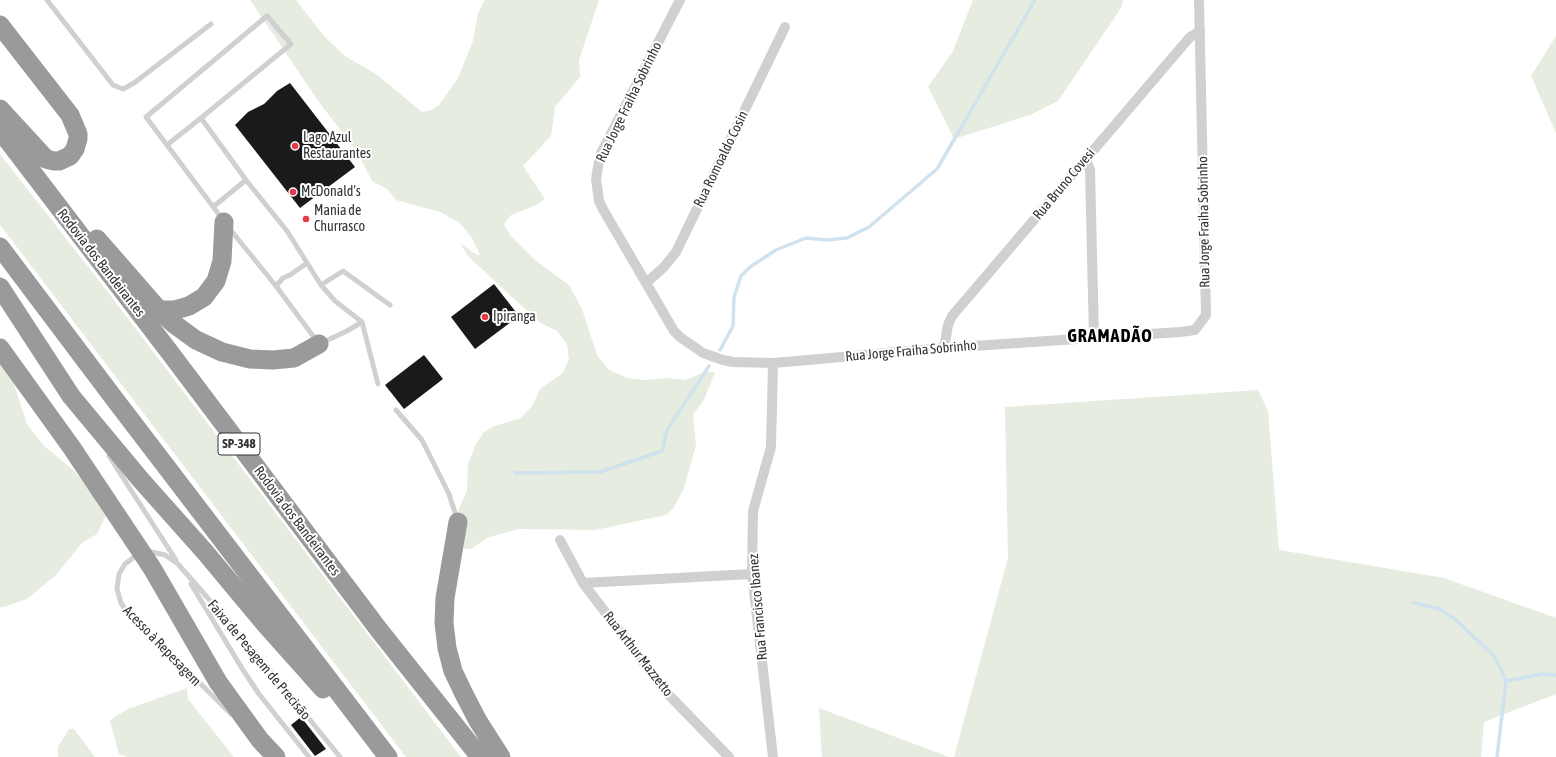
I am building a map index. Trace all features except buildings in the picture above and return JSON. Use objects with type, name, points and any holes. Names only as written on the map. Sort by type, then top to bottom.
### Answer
[{"type":"highway","points":[[0,25],[70,115],[78,134],[75,149],[70,156],[59,161],[46,158],[0,109]]},
{"type":"highway","name":"Rodovia dos Bandeirantes","points":[[0,130],[374,624],[480,757]]},
{"type":"highway","points":[[54,202],[91,232],[159,310],[174,324],[196,340],[222,352],[250,359],[273,360],[294,358],[319,344]]},
{"type":"highway","points":[[159,310],[175,310],[189,306],[204,297],[212,287],[216,281],[222,261],[224,222]]},
{"type":"highway","points":[[0,247],[387,757]]},
{"type":"highway","points":[[0,287],[72,396],[140,480],[205,552],[274,635],[387,757]]},
{"type":"highway","points":[[0,348],[72,448],[142,554],[176,607],[218,682],[260,740],[276,757]]},
{"type":"highway","points":[[458,522],[446,598],[444,623],[447,648],[453,671],[464,694],[478,721],[501,757]]},
{"type":"street","name":"Rua Jorge Fraiha Sobrinho","points":[[680,0],[600,155],[596,171],[597,190],[604,211],[674,331],[695,348],[713,358],[733,362],[772,363],[944,348],[1194,330],[1206,314],[1199,0]]},
{"type":"street","name":"Rua Romoaldo Cosin","points":[[646,283],[664,267],[676,252],[785,27]]},
{"type":"street","name":"Rua Bruno Covesi","points":[[944,348],[948,325],[952,316],[1190,37],[1200,31]]},
{"type":"street","points":[[1086,159],[1090,170],[1094,338]]},
{"type":"street","name":"Rua Francisco Ibanez","points":[[772,363],[771,447],[754,511],[752,574],[773,757]]},
{"type":"street","name":"Rua Arthur Mazzetto","points":[[560,540],[582,583],[666,692],[729,757]]},
{"type":"street","points":[[582,583],[752,574]]},
{"type":"lane","points":[[47,0],[113,85],[123,89],[134,83],[210,24]]},
{"type":"lane","points":[[167,145],[290,44],[267,16],[146,116],[167,145],[224,222],[276,286],[319,344],[362,322]]},
{"type":"lane","points":[[201,118],[246,180],[288,231],[321,285],[336,301],[362,322],[378,384]]},
{"type":"lane","points":[[213,207],[246,180]]},
{"type":"lane","points":[[276,286],[283,278],[307,263]]},
{"type":"lane","points":[[321,285],[333,279],[343,271],[390,305]]},
{"type":"lane","points":[[72,396],[97,436]]},
{"type":"lane","points":[[396,410],[422,440],[448,494],[458,522]]},
{"type":"lane","name":"Faixa de Pesagem de Precisão","points":[[106,450],[198,593],[251,682],[309,757]]},
{"type":"lane","points":[[142,554],[158,553],[178,564]]},
{"type":"lane","name":"Acesso à Repesagem","points":[[142,554],[129,560],[119,574],[117,589],[121,603],[125,609],[216,700],[260,740]]},
{"type":"lane","name":"Faixa de Pesagem de Precisão","points":[[178,564],[256,653],[340,757]]},
{"type":"shaded area","points":[[250,0],[296,0],[324,36],[345,56],[376,74],[422,112],[432,110],[439,105],[458,78],[473,41],[478,13],[485,0],[599,0],[579,60],[580,77],[555,107],[551,136],[523,166],[545,199],[536,205],[511,215],[504,224],[510,235],[536,261],[569,285],[582,309],[597,355],[609,370],[627,378],[644,380],[665,378],[685,380],[705,372],[715,372],[704,400],[693,414],[696,445],[684,488],[673,509],[666,515],[595,530],[518,529],[487,538],[471,549],[465,549],[462,543],[458,511],[467,491],[468,464],[476,444],[483,433],[492,427],[521,418],[532,406],[540,389],[563,373],[569,359],[567,344],[557,331],[539,322],[468,256],[460,243],[477,255],[480,255],[472,238],[460,223],[440,212],[396,200],[387,189],[372,181],[356,150],[321,105]]},
{"type":"shaded area","points":[[973,0],[1123,0],[1121,8],[1058,101],[1030,115],[954,139],[928,87],[953,51]]},
{"type":"shaded area","points":[[1556,36],[1556,133],[1531,76]]},
{"type":"shaded area","points":[[0,154],[107,291],[461,757],[406,757],[0,225]]},
{"type":"shaded area","points":[[0,354],[5,357],[27,424],[43,445],[72,469],[96,496],[107,513],[97,534],[82,543],[56,575],[27,599],[0,607]]},
{"type":"shaded area","points":[[1258,390],[1268,411],[1279,550],[1444,578],[1556,618],[1556,694],[1484,722],[1481,757],[954,757],[1008,558],[1005,407]]},
{"type":"shaded area","points":[[187,688],[188,699],[234,757],[127,757],[119,754],[110,721],[113,718],[128,709]]},
{"type":"shaded area","points":[[819,708],[949,757],[822,757]]},
{"type":"shaded area","points":[[69,729],[74,729],[95,757],[58,757],[58,747]]},
{"type":"waterway","points":[[720,350],[733,326],[734,297],[741,276],[750,267],[776,250],[806,238],[827,240],[847,238],[869,227],[937,169],[1035,0]]},
{"type":"waterway","points":[[515,473],[600,472],[662,451],[667,430],[709,366]]},
{"type":"waterway","points":[[1414,603],[1440,609],[1455,619],[1493,655],[1506,681]]},
{"type":"waterway","points":[[1497,757],[1506,681],[1542,674],[1556,675]]},
{"type":"place","name":"Lago Azul Restaurantes","points":[[295,146]]},
{"type":"place","name":"McDonald's","points":[[293,192]]},
{"type":"place","name":"Mania de Churrasco","points":[[306,219]]},
{"type":"place","name":"Ipiranga","points":[[485,317]]},
{"type":"district","name":"GRAMADÃO","points":[[1110,336]]}]
